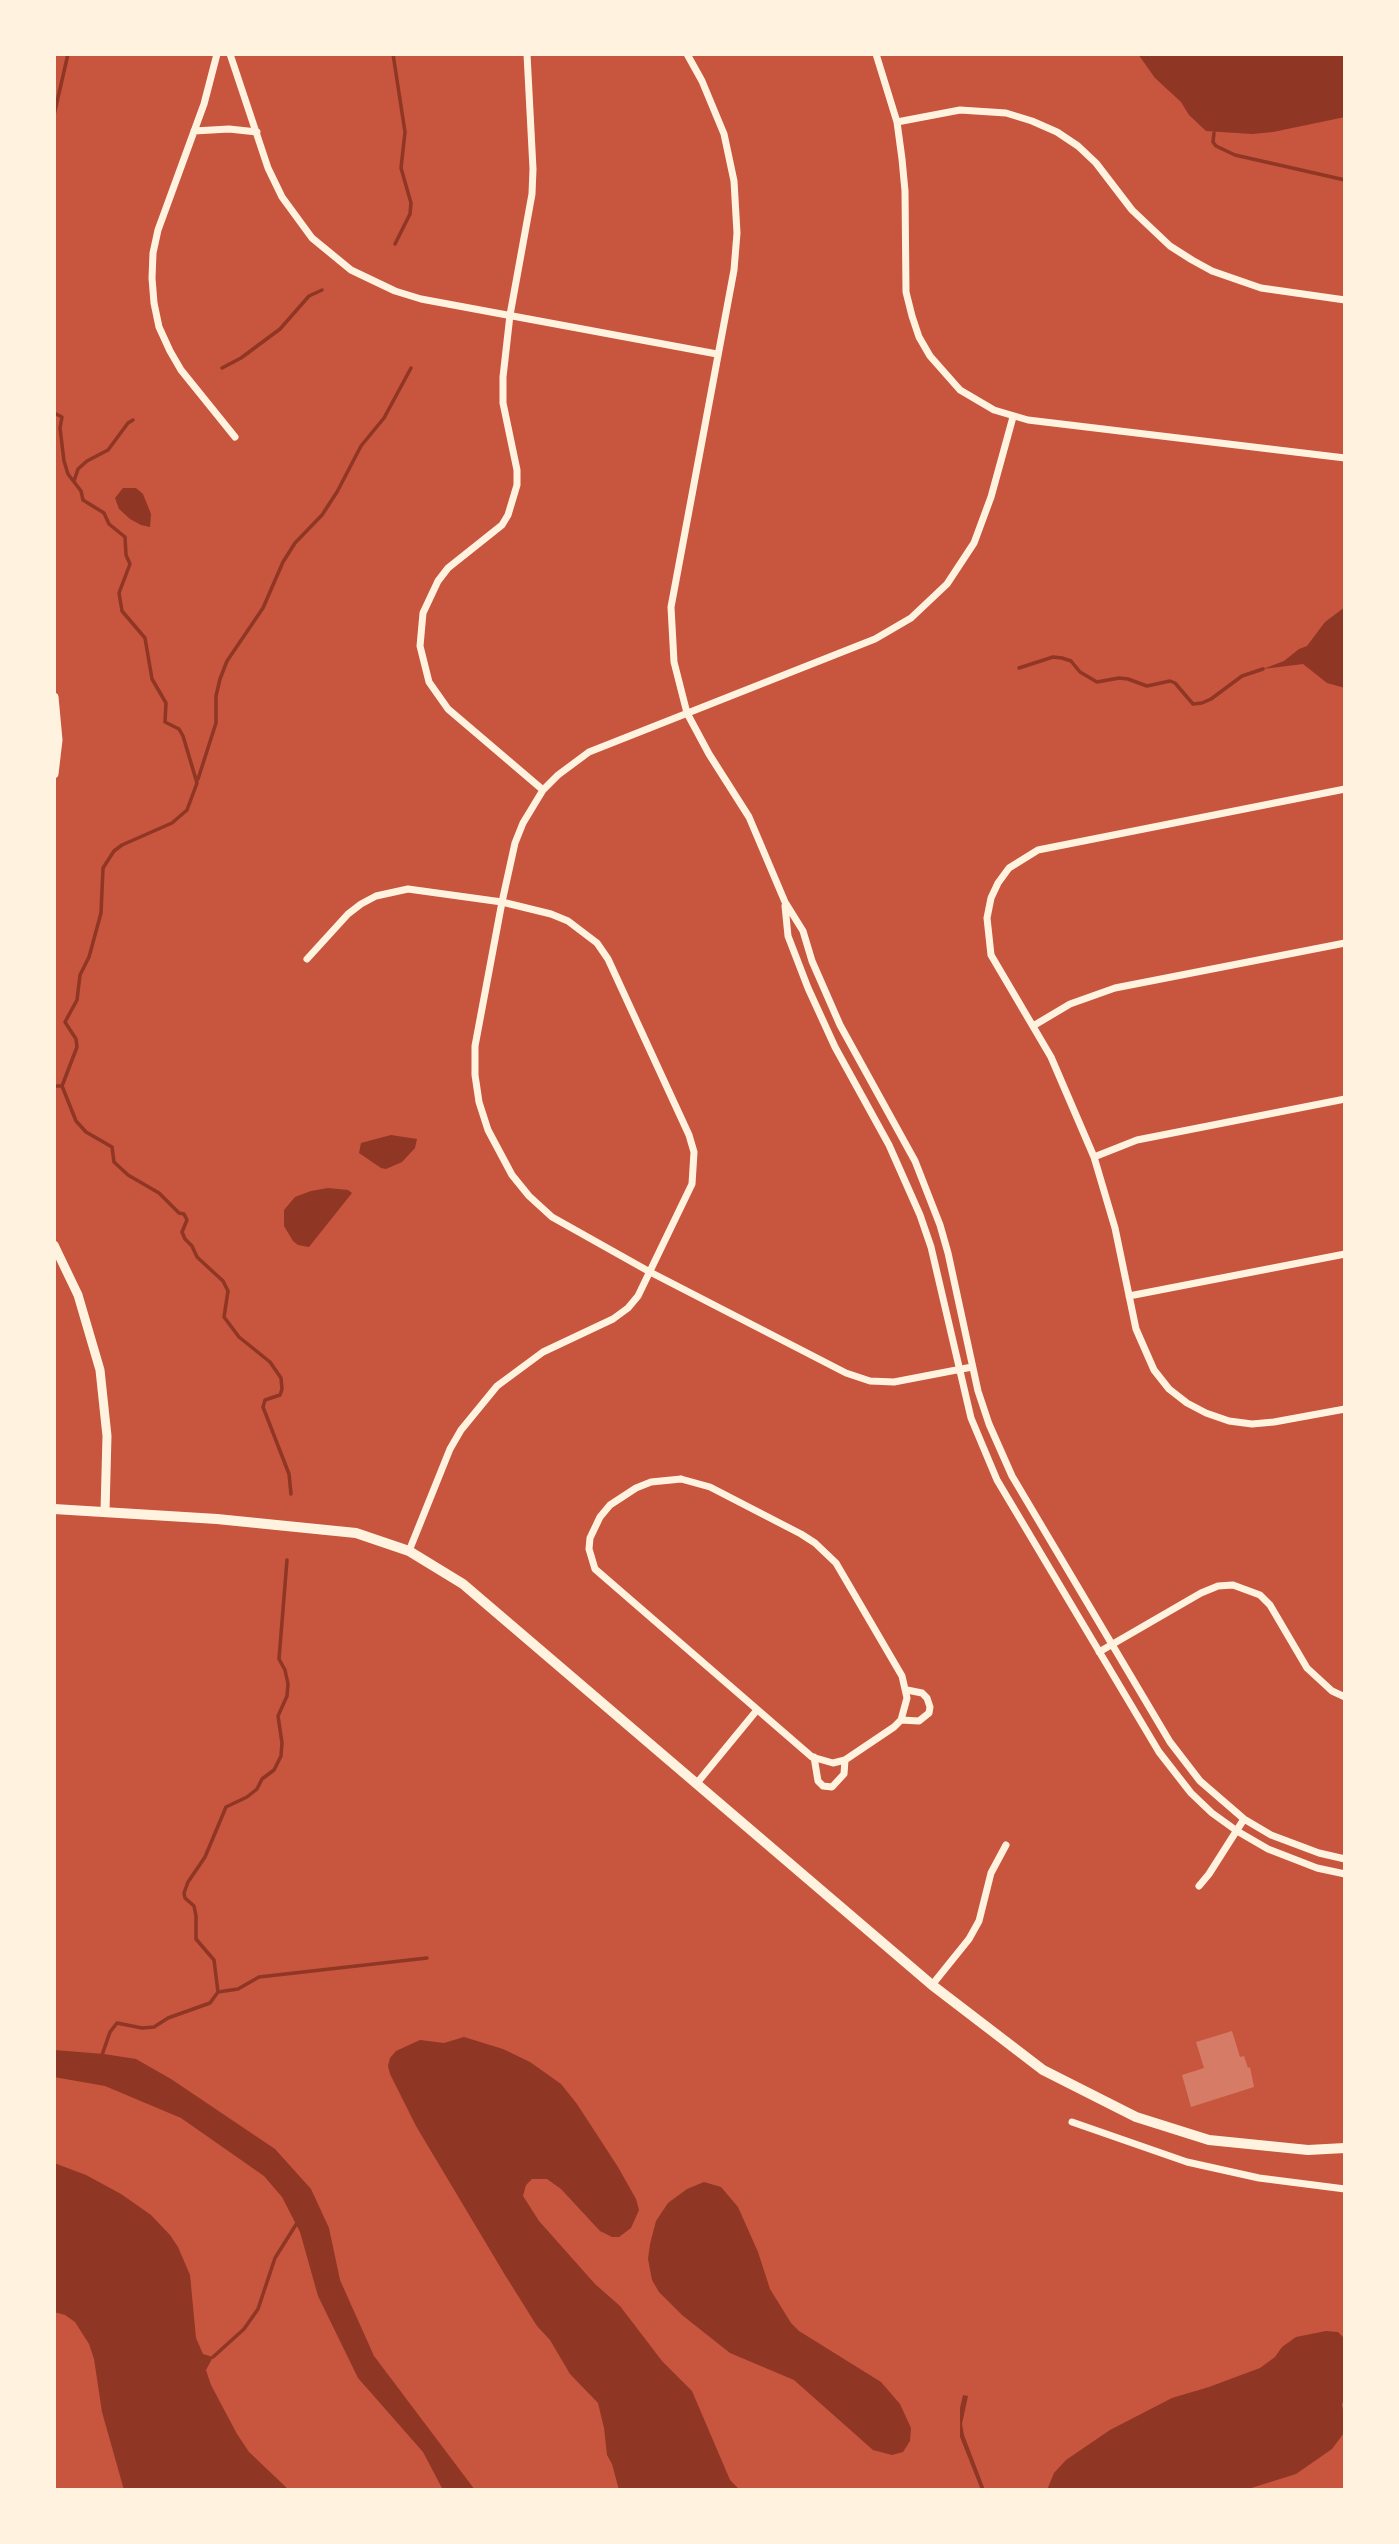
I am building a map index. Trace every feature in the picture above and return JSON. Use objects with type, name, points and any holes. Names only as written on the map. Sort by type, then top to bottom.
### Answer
[{"type":"main road","points":[[54,1509],[356,1533],[409,1551],[463,1584],[932,1985],[1043,2070],[1136,2117],[1209,2140],[1308,2150],[1345,2148]]},
{"type":"street","points":[[217,54],[194,131],[158,230],[153,253],[154,303],[159,327],[181,370],[235,437]]},
{"type":"street","points":[[230,54],[268,168],[282,197],[312,238],[351,270],[395,291],[421,299],[717,354]]},
{"type":"street","points":[[527,54],[533,169],[528,222],[510,315],[503,377],[505,416],[517,470],[514,500],[502,525],[448,568],[438,581],[423,613],[420,646],[429,682],[443,703],[543,790]]},
{"type":"street","points":[[687,54],[715,109],[724,134],[734,181],[737,233],[736,254],[671,607],[674,662],[687,713],[703,744],[749,817],[785,902],[803,931],[813,961],[854,1052],[915,1161],[948,1253],[972,1367],[989,1424],[1012,1476],[1183,1761],[1219,1799],[1244,1819],[1294,1845],[1345,1859]]},
{"type":"street","points":[[876,54],[885,76],[897,122],[905,191],[906,292],[919,337],[930,356],[960,390],[1013,417],[1345,458]]},
{"type":"street","points":[[897,122],[960,110],[1006,113],[1031,121],[1078,146],[1096,163],[1132,210],[1150,228],[1192,260],[1212,271],[1261,288],[1345,300]]},
{"type":"street","points":[[194,131],[229,129],[257,132]]},
{"type":"street","points":[[972,1367],[894,1382],[870,1381],[846,1373],[650,1272],[544,1210],[528,1196],[512,1175],[488,1130],[477,1089],[475,1046],[515,843],[523,823],[543,790],[589,752],[875,639],[911,618],[947,584],[974,543],[991,497],[1013,417]]},
{"type":"street","points":[[54,697],[58,740],[54,774]]},
{"type":"street","points":[[1345,789],[1038,850],[1009,868],[991,898],[987,918],[991,955],[1056,1068],[1094,1157],[1115,1228],[1136,1329],[1154,1370],[1169,1389],[1187,1403],[1229,1421],[1252,1424],[1274,1422],[1345,1409]]},
{"type":"street","points":[[307,959],[348,914],[376,896],[408,888],[502,902],[568,921],[597,943],[608,959],[689,1135],[694,1152],[692,1184],[650,1272],[628,1308],[593,1329],[543,1352],[497,1386],[450,1449],[409,1551]]},
{"type":"street","points":[[785,902],[788,936],[808,988],[835,1047],[900,1168],[920,1215],[931,1247],[971,1418],[997,1480],[1159,1752],[1191,1793],[1212,1813],[1268,1849],[1293,1860],[1345,1874]]},
{"type":"street","points":[[1033,1026],[1070,1004],[1115,988],[1345,943]]},
{"type":"street","points":[[1094,1157],[1149,1138],[1345,1099]]},
{"type":"street","points":[[900,1168],[915,1161]]},
{"type":"street","points":[[54,1245],[78,1295],[100,1370],[107,1427],[105,1511]]},
{"type":"street","points":[[1129,1296],[1345,1254]]},
{"type":"street","points":[[681,1479],[710,1487],[815,1543],[836,1563],[902,1676],[907,1690],[901,1720],[894,1727],[845,1760],[833,1763],[814,1757],[757,1710],[595,1569],[589,1549],[594,1527],[610,1506],[636,1488],[651,1482],[681,1479]]},
{"type":"street","points":[[1099,1652],[1200,1593],[1218,1586],[1233,1585],[1259,1595],[1270,1605],[1307,1668],[1332,1691],[1345,1697]]},
{"type":"street","points":[[901,1720],[919,1721],[929,1713],[928,1698],[922,1693],[907,1690]]},
{"type":"street","points":[[697,1783],[757,1710]]},
{"type":"street","points":[[814,1757],[818,1781],[823,1786],[832,1787],[844,1774],[845,1760]]},
{"type":"street","points":[[1199,1886],[1244,1819]]},
{"type":"street","points":[[932,1985],[969,1939],[979,1920],[991,1873],[1006,1846]]},
{"type":"street","points":[[1072,2122],[1187,2162],[1259,2178],[1345,2189]]},
{"type":"shaded area","points":[[1138,54],[1345,54],[1345,117],[1273,132],[1252,134],[1206,131],[1155,78]]},
{"type":"shaded area","points":[[123,488],[136,488],[143,494],[151,514],[150,527],[130,519],[119,509],[115,498]]},
{"type":"shaded area","points":[[1345,607],[1345,688],[1327,683],[1303,664],[1263,669],[1284,661],[1307,646],[1325,622]]},
{"type":"shaded area","points":[[391,1135],[417,1139],[415,1148],[402,1162],[386,1169],[381,1168],[359,1153],[361,1143]]},
{"type":"shaded area","points":[[328,1188],[348,1190],[352,1193],[309,1247],[298,1245],[284,1226],[284,1210],[295,1197]]},
{"type":"shaded area","points":[[464,2037],[503,2049],[530,2062],[561,2084],[618,2167],[636,2199],[639,2210],[631,2228],[619,2237],[612,2237],[600,2231],[561,2189],[547,2179],[532,2179],[526,2185],[523,2196],[539,2221],[595,2284],[620,2306],[662,2361],[692,2391],[730,2480],[740,2490],[619,2490],[607,2455],[598,2403],[570,2374],[550,2340],[537,2326],[416,2126],[390,2074],[390,2058],[396,2051],[420,2040],[444,2043]]},
{"type":"shaded area","points":[[54,2050],[136,2059],[171,2079],[275,2149],[311,2189],[329,2228],[340,2280],[374,2356],[475,2490],[443,2490],[423,2452],[358,2378],[318,2296],[300,2232],[282,2197],[264,2176],[181,2118],[105,2086],[54,2077]]},
{"type":"shaded area","points":[[54,2163],[86,2175],[121,2194],[151,2215],[170,2235],[190,2275],[196,2338],[203,2354],[213,2357],[206,2370],[211,2385],[249,2452],[289,2490],[124,2490],[102,2412],[89,2344],[75,2322],[54,2312]]},
{"type":"shaded area","points":[[704,2182],[721,2187],[738,2207],[758,2252],[770,2289],[791,2323],[799,2331],[881,2382],[900,2404],[911,2428],[910,2441],[903,2452],[892,2455],[873,2450],[794,2380],[730,2353],[682,2315],[659,2292],[652,2280],[648,2259],[656,2221],[668,2203],[687,2189]]},
{"type":"shaded area","points":[[1326,2331],[1338,2332],[1345,2339],[1345,2393],[1342,2405],[1344,2433],[1332,2449],[1296,2474],[1248,2489],[1047,2490],[1054,2473],[1066,2460],[1110,2430],[1172,2398],[1260,2368],[1296,2337]]},
{"type":"shaded area","points":[[963,2395],[968,2396],[962,2424],[964,2435],[985,2490],[981,2490],[960,2437]]},
{"type":"building","points":[[1232,2031],[1240,2057],[1244,2056],[1248,2068],[1250,2067],[1254,2087],[1191,2107],[1182,2075],[1204,2068],[1196,2042]]},
{"type":"waterway","points":[[54,115],[68,54]]},
{"type":"waterway","points":[[393,54],[405,132],[401,168],[411,203],[410,214],[395,244]]},
{"type":"waterway","points":[[1214,133],[1213,142],[1216,146],[1235,155],[1345,180]]},
{"type":"waterway","points":[[222,368],[241,358],[280,329],[309,296],[322,290]]},
{"type":"waterway","points":[[198,779],[216,723],[216,696],[227,661],[263,608],[283,562],[295,543],[322,515],[361,446],[384,418],[411,368]]},
{"type":"waterway","points":[[54,413],[62,417],[60,428],[68,474],[81,491],[83,500],[104,513],[109,524],[125,537],[126,555],[130,564],[119,593],[122,611],[145,638],[152,679],[166,703],[165,722],[179,729],[183,736],[197,783],[187,810],[172,823],[122,845],[114,851],[103,868],[101,913],[89,957],[80,975],[77,1000],[65,1022],[76,1039],[77,1047],[62,1086],[76,1121],[86,1132],[112,1147],[114,1162],[128,1175],[159,1193],[179,1213],[184,1214],[187,1220],[182,1232],[185,1239],[197,1257],[223,1281],[228,1291],[224,1317],[239,1337],[270,1362],[281,1378],[280,1395],[265,1400],[263,1407],[289,1474],[291,1494]]},
{"type":"waterway","points":[[74,481],[78,469],[108,450],[133,420]]},
{"type":"waterway","points":[[1019,668],[1053,657],[1062,658],[1071,661],[1080,672],[1097,682],[1119,678],[1147,686],[1170,681],[1175,683],[1193,704],[1211,699],[1242,676],[1263,669]]},
{"type":"waterway","points":[[54,1086],[62,1086]]},
{"type":"waterway","points":[[102,2055],[110,2032],[117,2023],[142,2028],[154,2027],[168,2018],[210,2003],[218,1992],[214,1960],[196,1939],[194,1906],[185,1898],[184,1893],[205,1857],[226,1807],[257,1789],[262,1779],[274,1770],[281,1756],[278,1716],[287,1696],[288,1684],[279,1659],[287,1560]]},
{"type":"waterway","points":[[218,1992],[238,1989],[259,1977],[427,1958]]},
{"type":"waterway","points":[[213,2357],[244,2329],[258,2309],[275,2258],[297,2223]]}]
